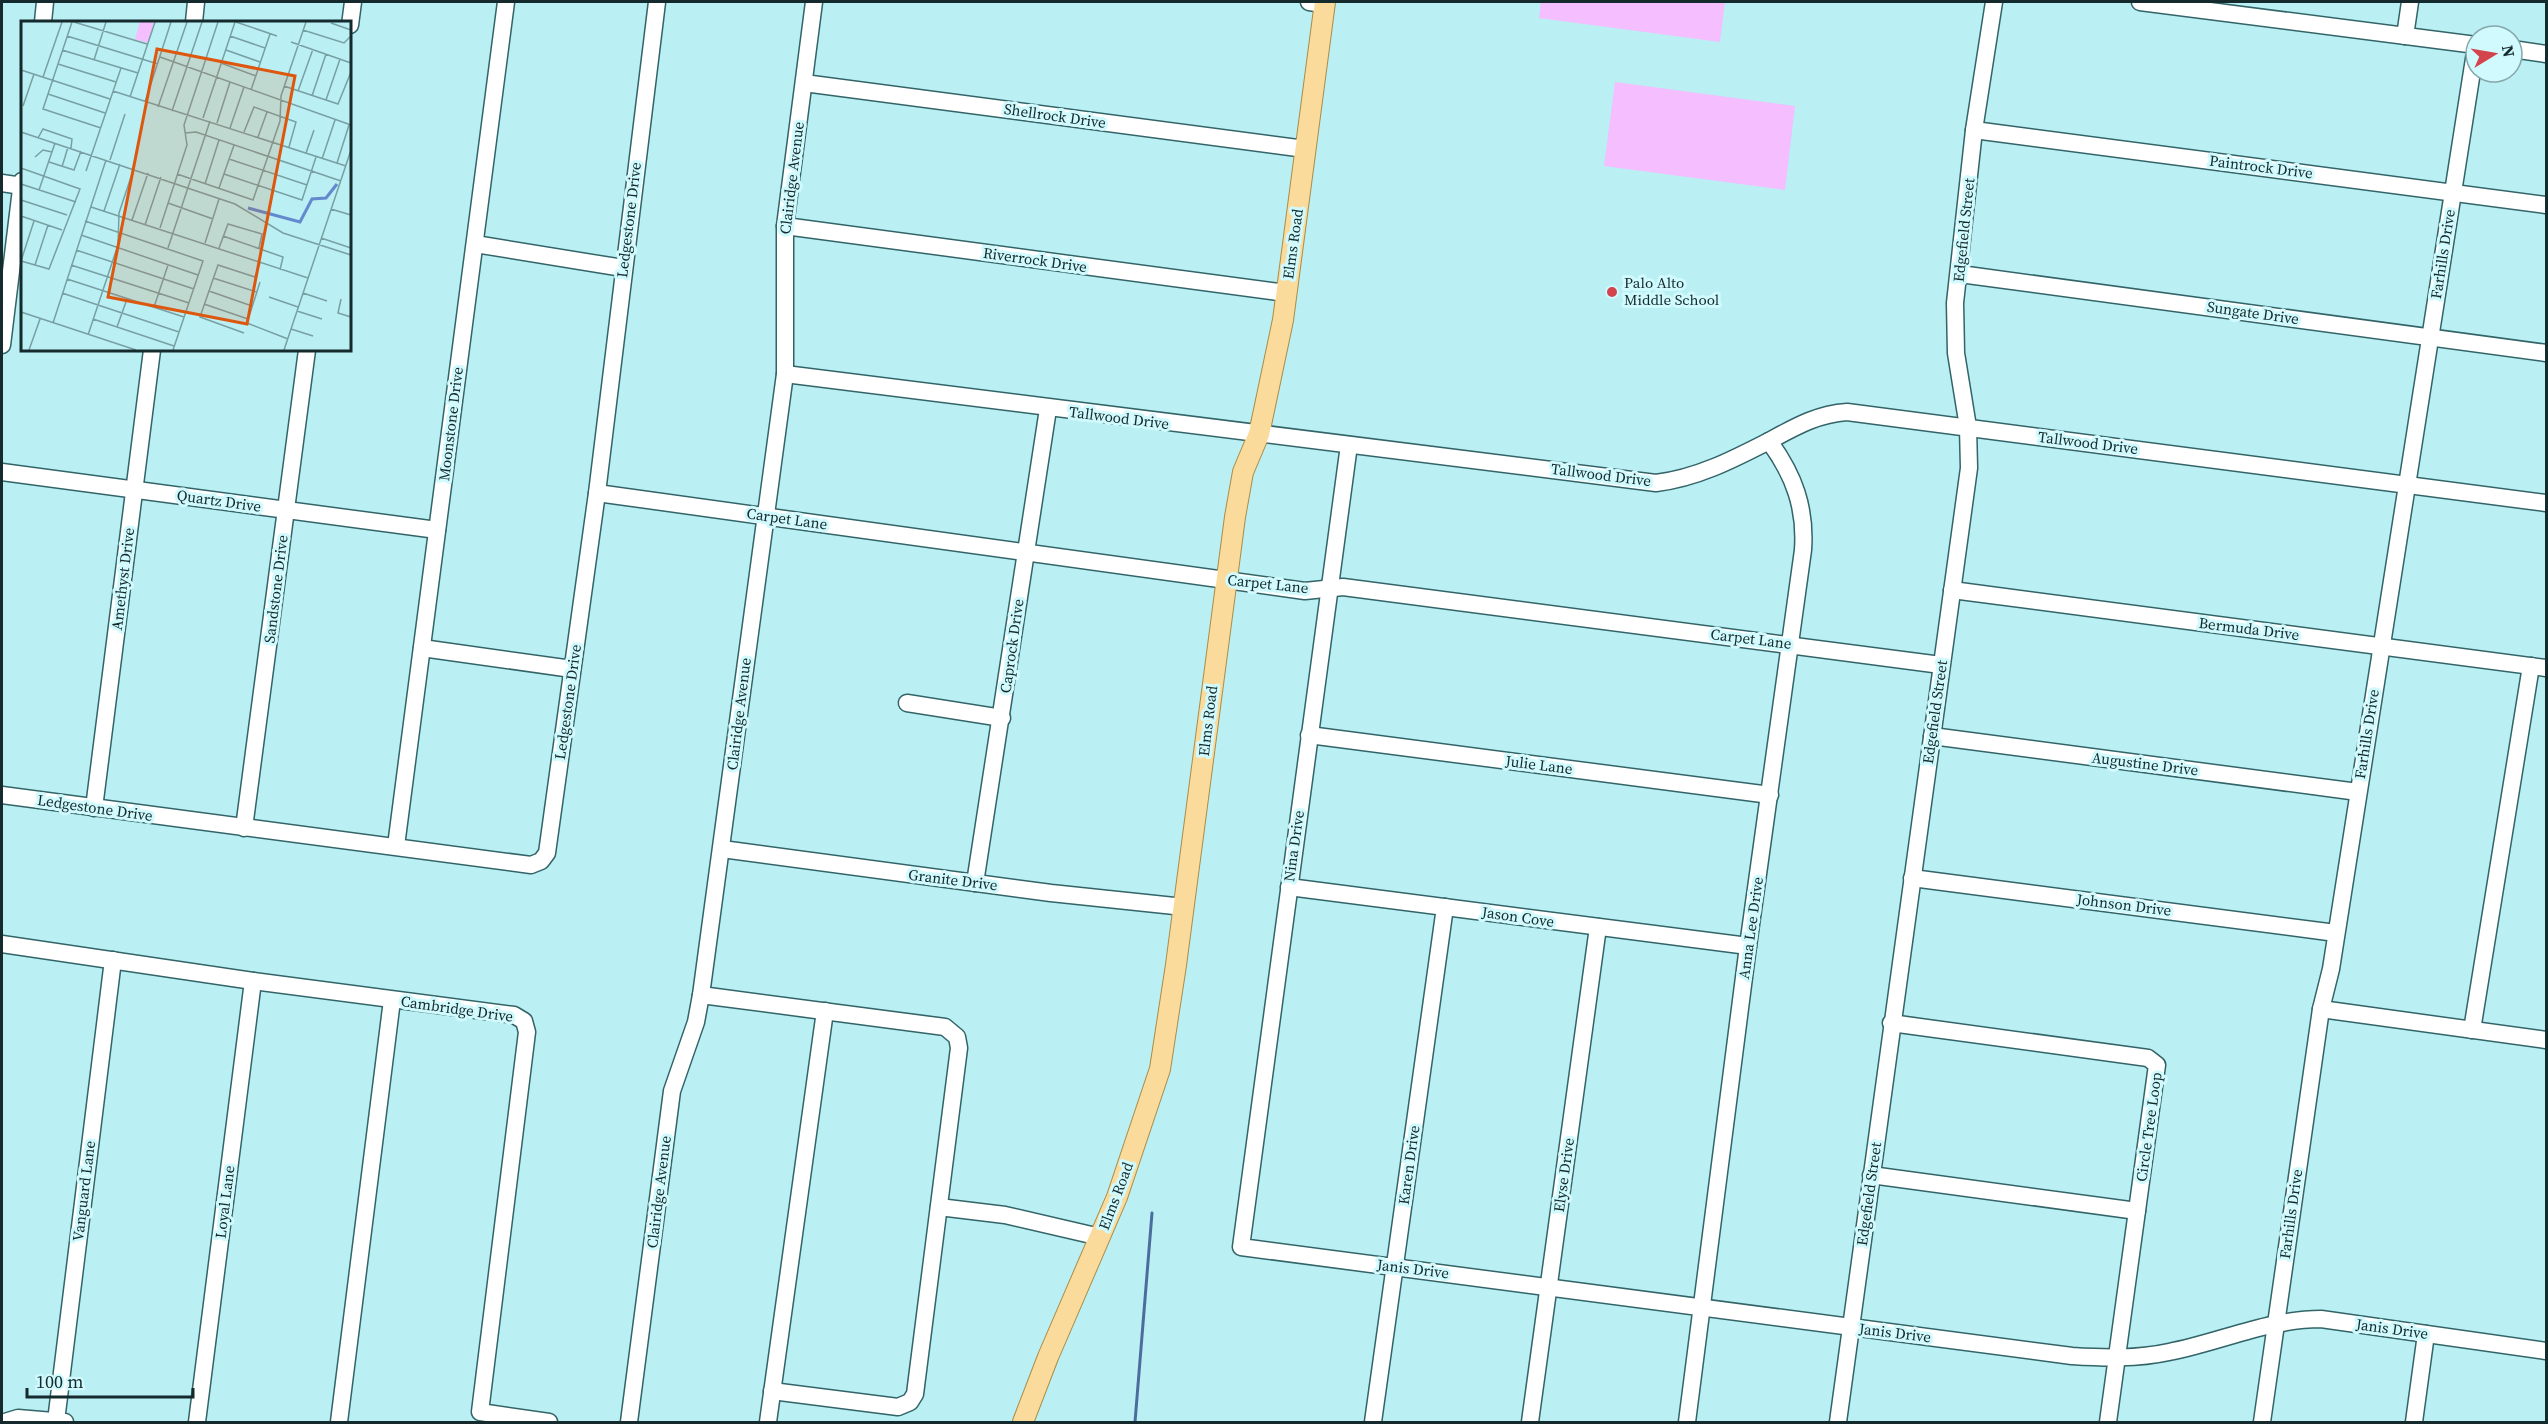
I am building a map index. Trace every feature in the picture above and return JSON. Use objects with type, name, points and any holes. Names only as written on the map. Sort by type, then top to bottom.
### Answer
[{"type":"main road","name":"Elms Road","points":[[1023,1422],[1117,1197],[1160,1069],[1184,907],[1226,580],[1243,472],[1259,434],[1286,293],[1305,149],[1319,2]]},
{"type":"street","points":[[43,21],[45,2]]},
{"type":"street","points":[[194,21],[196,2]]},
{"type":"street","points":[[351,21],[353,2]]},
{"type":"street","name":"Moonstone Drive","points":[[396,846],[506,2]]},
{"type":"street","name":"Ledgestone Drive","points":[[2,795],[531,864],[541,861],[547,853],[597,493],[622,267],[657,2]]},
{"type":"street","name":"Clairidge Avenue","points":[[628,1422],[672,1091],[696,1022],[701,995],[785,374],[785,226],[814,2]]},
{"type":"street","name":"Edgefield Street","points":[[1838,1422],[1969,468],[1968,427],[1956,344],[1955,303],[1960,274],[1974,130],[1994,2]]},
{"type":"street","points":[[2140,2],[2464,43]]},
{"type":"street","points":[[2405,36],[2410,2]]},
{"type":"street","points":[[2524,51],[2547,54]]},
{"type":"street","name":"Shellrock Drive","points":[[804,83],[1305,149]]},
{"type":"street","name":"Farhills Drive","points":[[2262,1422],[2321,1009],[2336,933],[2470,84]]},
{"type":"street","name":"Paintrock Drive","points":[[1974,130],[2547,205]]},
{"type":"street","points":[[2,183],[21,186]]},
{"type":"street","points":[[2,345],[21,194]]},
{"type":"street","name":"Riverrock Drive","points":[[785,226],[1286,293]]},
{"type":"street","points":[[475,244],[622,267]]},
{"type":"street","name":"Sungate Drive","points":[[1960,274],[2547,353]]},
{"type":"street","name":"Amethyst Drive","points":[[94,808],[152,351]]},
{"type":"street","name":"Sandstone Drive","points":[[244,828],[307,351]]},
{"type":"street","name":"Tallwood Drive","points":[[785,374],[1048,409],[1656,483],[1704,472],[1799,424],[1830,413],[1847,412],[2547,503]]},
{"type":"street","name":"Caprock Drive","points":[[975,883],[1048,409]]},
{"type":"street","name":"Anna Lee Drive","points":[[1687,1422],[1804,529],[1802,506],[1790,473],[1769,441]]},
{"type":"street","name":"Nina Drive","points":[[1241,1247],[1349,445]]},
{"type":"street","name":"Quartz Drive","points":[[2,471],[437,530]]},
{"type":"street","name":"Carpet Lane","points":[[597,493],[1026,550],[1305,591],[1342,586],[1941,665]]},
{"type":"street","name":"Bermuda Drive","points":[[1952,591],[2539,667]]},
{"type":"street","points":[[422,648],[572,669]]},
{"type":"street","points":[[2472,1029],[2539,667]]},
{"type":"street","points":[[907,703],[1002,718]]},
{"type":"street","name":"Julie Lane","points":[[1309,735],[1770,795]]},
{"type":"street","name":"Augustine Drive","points":[[1932,736],[2358,792]]},
{"type":"street","name":"Granite Drive","points":[[722,849],[975,883],[1184,907]]},
{"type":"street","name":"Johnson Drive","points":[[1912,878],[2336,933]]},
{"type":"street","name":"Jason Cove","points":[[1289,887],[1749,946]]},
{"type":"street","name":"Karen Drive","points":[[1373,1422],[1445,907]]},
{"type":"street","name":"Elyse Drive","points":[[1530,1422],[1598,927]]},
{"type":"street","name":"Cambridge Drive","points":[[2,944],[253,981],[514,1015],[524,1022],[527,1032],[480,1412],[549,1422]]},
{"type":"street","name":"Vanguard Lane","points":[[60,1422],[113,960]]},
{"type":"street","name":"Loyal Lane","points":[[196,1422],[253,981]]},
{"type":"street","points":[[701,995],[945,1027],[957,1037],[959,1048],[915,1394],[905,1405],[898,1407],[772,1391]]},
{"type":"street","points":[[339,1422],[392,1000]]},
{"type":"street","points":[[2321,1009],[2547,1040]]},
{"type":"street","points":[[768,1422],[825,1011]]},
{"type":"street","name":"Circle Tree Loop","points":[[1891,1023],[2153,1059],[2158,1071],[2108,1422]]},
{"type":"street","points":[[1871,1174],[2137,1211]]},
{"type":"street","points":[[939,1207],[1005,1215],[1100,1237]]},
{"type":"street","name":"Janis Drive","points":[[1241,1247],[2072,1356],[2117,1358],[2171,1352],[2277,1323],[2321,1320],[2547,1351]]},
{"type":"street","points":[[2414,1422],[2426,1334]]},
{"type":"street","points":[[5,1421],[18,1418],[60,1422]]},
{"type":"shaded area","points":[[1541,2],[1725,2],[1720,42],[1539,18]]},
{"type":"shaded area","points":[[1615,82],[1795,106],[1785,190],[1604,166]]},
{"type":"waterway","points":[[1135,1422],[1152,1213]]},
{"type":"place","name":"Palo Alto Middle School","points":[[1612,292]]}]
